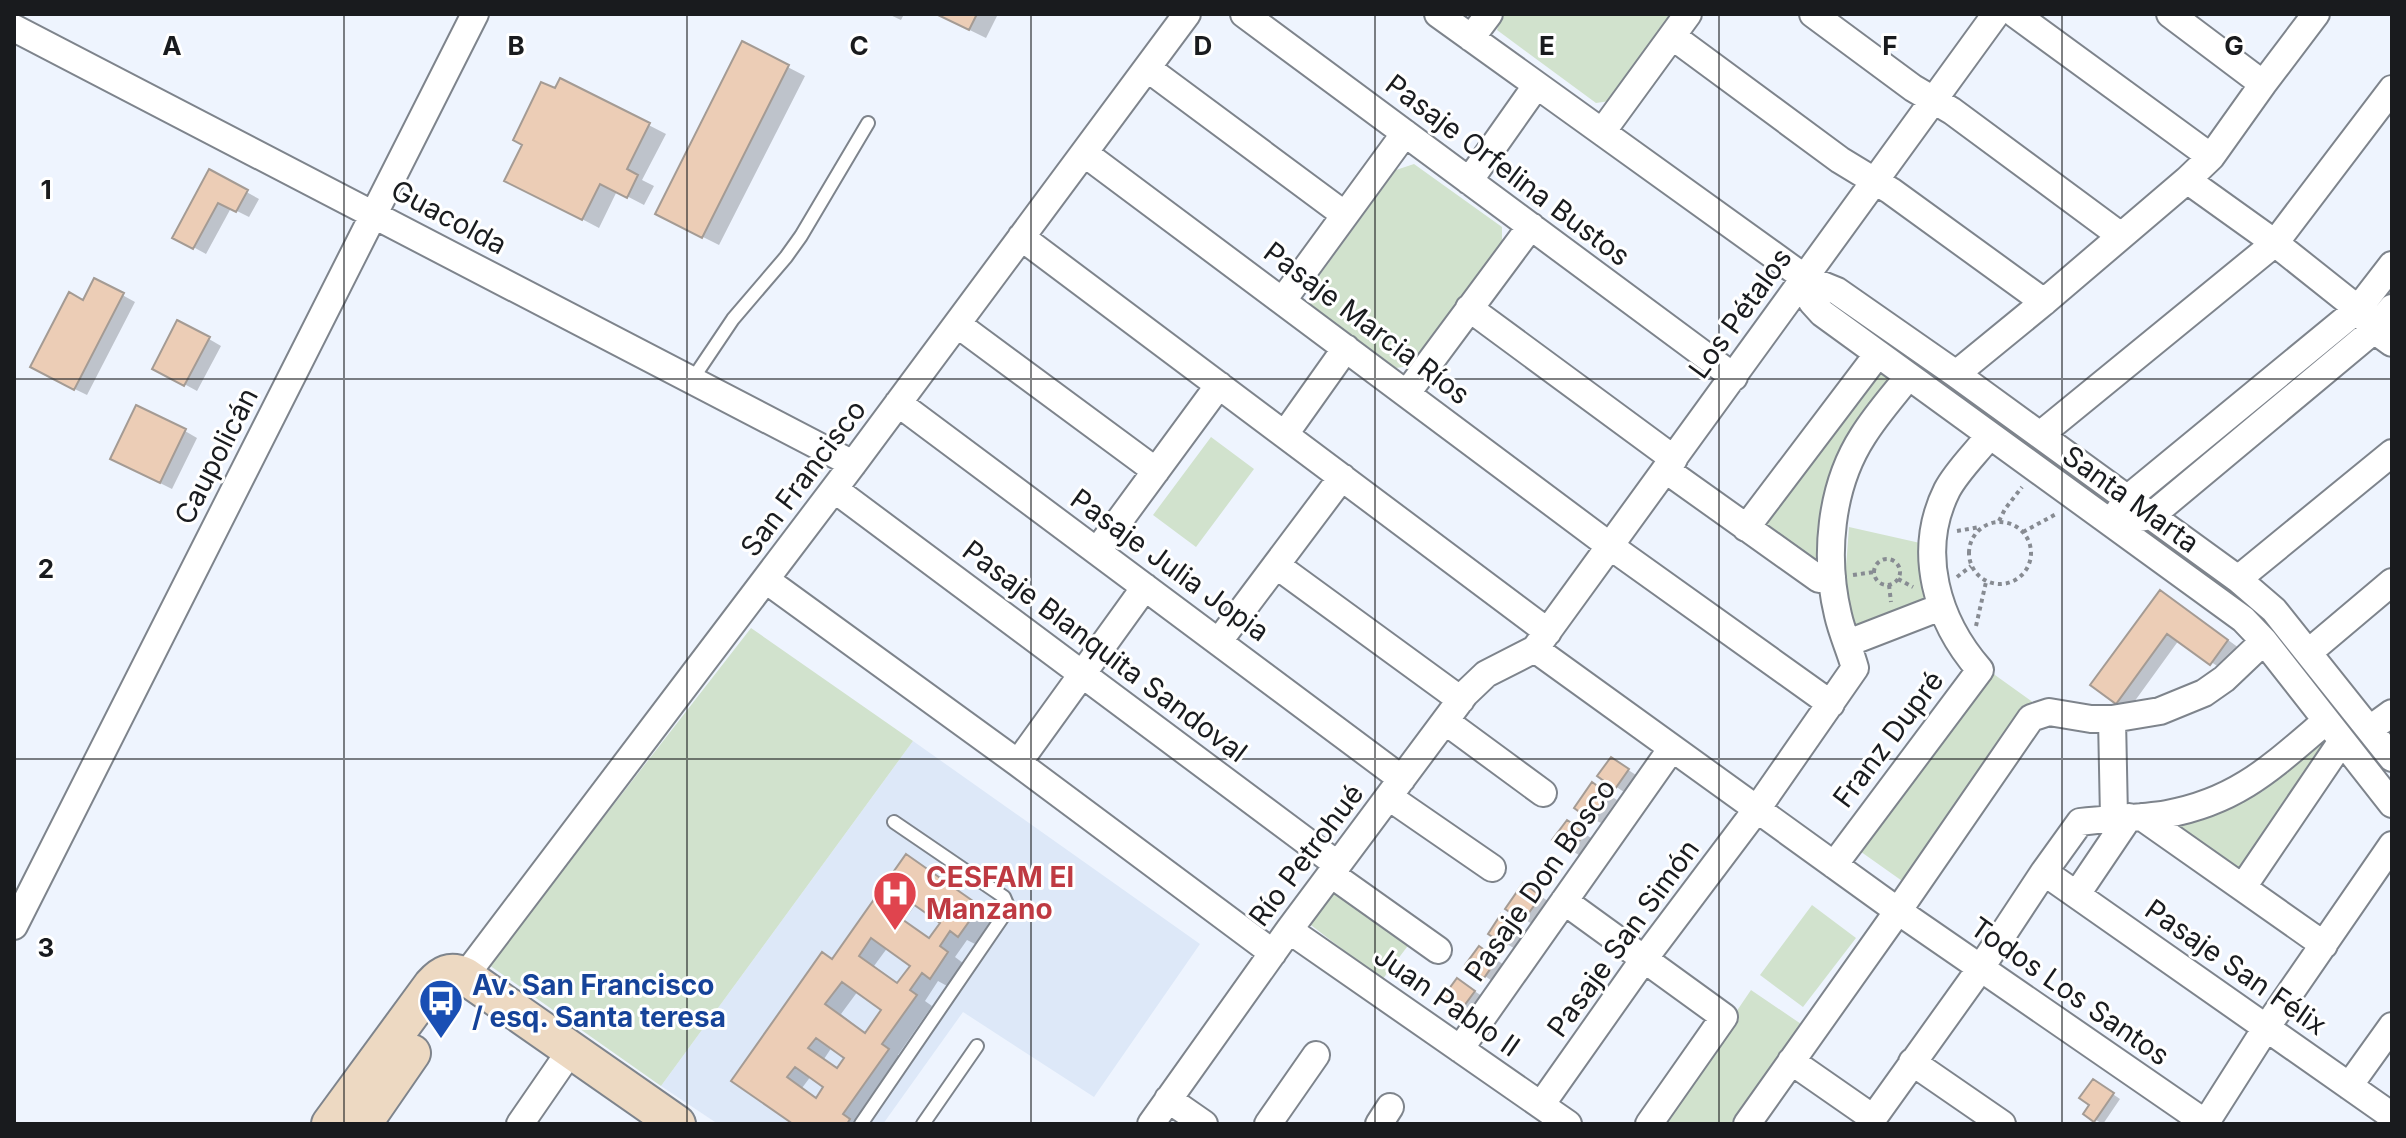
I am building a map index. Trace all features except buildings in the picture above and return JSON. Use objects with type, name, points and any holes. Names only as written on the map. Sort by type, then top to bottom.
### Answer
[{"type":"street","name":"Caupolicán","points":[[14,926],[475,14]]},
{"type":"street","name":"San Francisco","points":[[465,976],[766,580],[1187,14]]},
{"type":"street","name":"Pasaje Orfelina Bustos","points":[[1244,14],[1734,377]]},
{"type":"street","name":"Santa Marta","points":[[1438,14],[1805,278],[1837,291],[1956,374],[2238,579],[2274,610],[2392,758]]},
{"type":"street","points":[[1471,38],[1489,14]]},
{"type":"street","points":[[1602,132],[1688,14]]},
{"type":"street","points":[[1813,14],[1913,88],[1952,111],[2121,236]]},
{"type":"street","points":[[2170,14],[2263,84]]},
{"type":"street","points":[[1956,374],[2211,157],[2316,14]]},
{"type":"street","points":[[1999,15],[2211,157]]},
{"type":"street","name":"Los Pétalos","points":[[1542,640],[1874,181],[1999,15]]},
{"type":"street","name":"Guacolda","points":[[21,28],[853,464]]},
{"type":"street","points":[[1672,36],[1840,160],[2044,302]]},
{"type":"street","points":[[1147,68],[1345,215]]},
{"type":"street","points":[[1469,181],[1536,86]]},
{"type":"street","points":[[2040,435],[2275,243],[2392,89]]},
{"type":"street","points":[[1283,300],[1405,133]]},
{"type":"street","name":"Pasaje Marcia Ríos","points":[[1084,153],[1610,546],[1831,704]]},
{"type":"street","points":[[2187,180],[2275,243],[2358,309],[2383,337]]},
{"type":"street","points":[[1407,393],[1531,226]]},
{"type":"street","name":"Todos Los Santos","points":[[1021,237],[1342,477],[1672,748],[1980,969],[2206,1124]]},
{"type":"street","points":[[2111,524],[2127,499],[2358,309],[2392,265]]},
{"type":"street","name":"Santa Marta","points":[[1805,278],[1812,302],[1822,313],[2243,619],[2264,641],[2392,804]]},
{"type":"street","points":[[1469,308],[1670,464],[1746,528],[1819,579],[1832,577]]},
{"type":"street","points":[[2111,524],[2151,516],[2383,337],[2392,308]]},
{"type":"street","points":[[957,324],[1156,471]]},
{"type":"street","points":[[1285,434],[1346,348]]},
{"type":"street","points":[[1746,528],[1877,355]]},
{"type":"street","name":"Pasaje San Simón","points":[[1541,1105],[1644,959],[1757,809],[1855,668],[1838,616],[1832,577],[1832,538],[1837,502],[1847,469],[1862,437],[1908,377]]},
{"type":"street","points":[[1097,551],[1219,385]]},
{"type":"street","name":"Pasaje Julia Jopia","points":[[898,403],[1219,641],[1492,868]]},
{"type":"street","name":"Franz Dupré","points":[[1834,865],[1980,670],[1956,639],[1941,607],[1933,563],[1937,518],[1948,487],[1989,436]]},
{"type":"street","points":[[2238,579],[2392,453]]},
{"type":"street","points":[[1219,641],[1342,477]]},
{"type":"street","name":"Pasaje Blanquita Sandoval","points":[[834,489],[1082,674],[1438,950]]},
{"type":"street","points":[[1276,565],[1461,700]]},
{"type":"street","points":[[766,580],[1273,953]]},
{"type":"street","points":[[2309,652],[2392,582]]},
{"type":"street","points":[[1018,763],[1145,587]]},
{"type":"street","points":[[1848,643],[1941,607]]},
{"type":"street","name":"Río Petrohué","points":[[1151,1124],[1289,930],[1471,687],[1486,674],[1542,640]]},
{"type":"street","points":[[1747,1124],[2031,718],[2049,712],[2081,718],[2112,719],[2160,711],[2204,693],[2224,679],[2264,641]]},
{"type":"street","points":[[2370,729],[2392,713]]},
{"type":"street","points":[[2077,894],[2128,817],[2112,719]]},
{"type":"street","points":[[1445,721],[1543,793]]},
{"type":"street","points":[[1791,1061],[1871,1121],[2080,822],[2184,810],[2235,791],[2334,731]]},
{"type":"street","points":[[2243,887],[2334,731]]},
{"type":"street","name":"Pasaje Don Bosco","points":[[1460,1049],[1672,748]]},
{"type":"street","points":[[2128,817],[2243,887],[2324,945]]},
{"type":"street","points":[[2206,1124],[2266,1028],[2392,845]]},
{"type":"street","name":"Pasaje San Félix","points":[[2044,872],[2392,1116]]},
{"type":"street","points":[[1564,901],[1724,1017],[1649,1124]]},
{"type":"street","name":"Juan Pablo II","points":[[1289,930],[1568,1124]]},
{"type":"street","points":[[330,1124],[438,978],[451,972],[465,976],[666,1121]]},
{"type":"street","points":[[363,1124],[465,976]]},
{"type":"street","points":[[2349,1086],[2392,1026]]},
{"type":"street","points":[[520,1124],[571,1050]]},
{"type":"street","points":[[1268,1124],[1316,1055]]},
{"type":"street","points":[[1912,1062],[1995,1122]]},
{"type":"street","points":[[1168,1099],[1204,1124]]},
{"type":"lane","points":[[692,380],[733,319],[801,236],[868,123]]},
{"type":"lane","points":[[861,1124],[1006,912],[1007,904],[1004,897],[894,822]]},
{"type":"lane","points":[[923,1124],[977,1046]]},
{"type":"path","points":[[1999,521],[2036,470]]},
{"type":"path","points":[[1999,521],[2016,526],[2029,541],[2032,552],[2026,572],[2007,584],[1986,582],[1977,575],[1968,555],[1974,535],[1982,527],[1999,521]]},
{"type":"path","points":[[1884,560],[1897,563],[1900,571],[1898,579],[1889,585],[1881,583],[1875,576],[1875,568],[1884,560]]},
{"type":"path","points":[[1968,657],[1986,582]]},
{"type":"shaded area","name":"CESFAM El Manzano","points":[[913,741],[1200,944],[1094,1097],[963,1012],[883,1124],[718,1124],[661,1086]]},
{"type":"green space","points":[[1502,14],[1673,14],[1610,101],[1596,103],[1497,30]]},
{"type":"green space","points":[[1414,164],[1502,227],[1502,244],[1415,365],[1396,368],[1310,304],[1314,283],[1396,170]]},
{"type":"green space","points":[[1877,371],[1891,377],[1823,521],[1816,564],[1761,523]]},
{"type":"green space","points":[[1211,437],[1254,469],[1196,547],[1153,515]]},
{"type":"green space","points":[[1849,527],[1929,545],[1931,604],[1855,629],[1845,581]]},
{"type":"green space","points":[[751,628],[913,741],[661,1086],[489,965]]},
{"type":"green space","points":[[1988,670],[2034,703],[1905,883],[1857,849]]},
{"type":"green space","points":[[2321,738],[2328,745],[2239,869],[2165,820],[2199,815],[2262,792]]},
{"type":"green space","points":[[1335,886],[1410,943],[1382,980],[1307,922]]},
{"type":"green space","points":[[1812,905],[1856,938],[1803,1007],[1760,975]]},
{"type":"green space","points":[[1751,990],[1807,1028],[1741,1124],[1660,1124]]},
{"type":"place","name":"CESFAM El Manzano","points":[[895,932]]},
{"type":"place","name":"Av. San Francisco / esq. Santa teresa","points":[[441,1040]]}]
